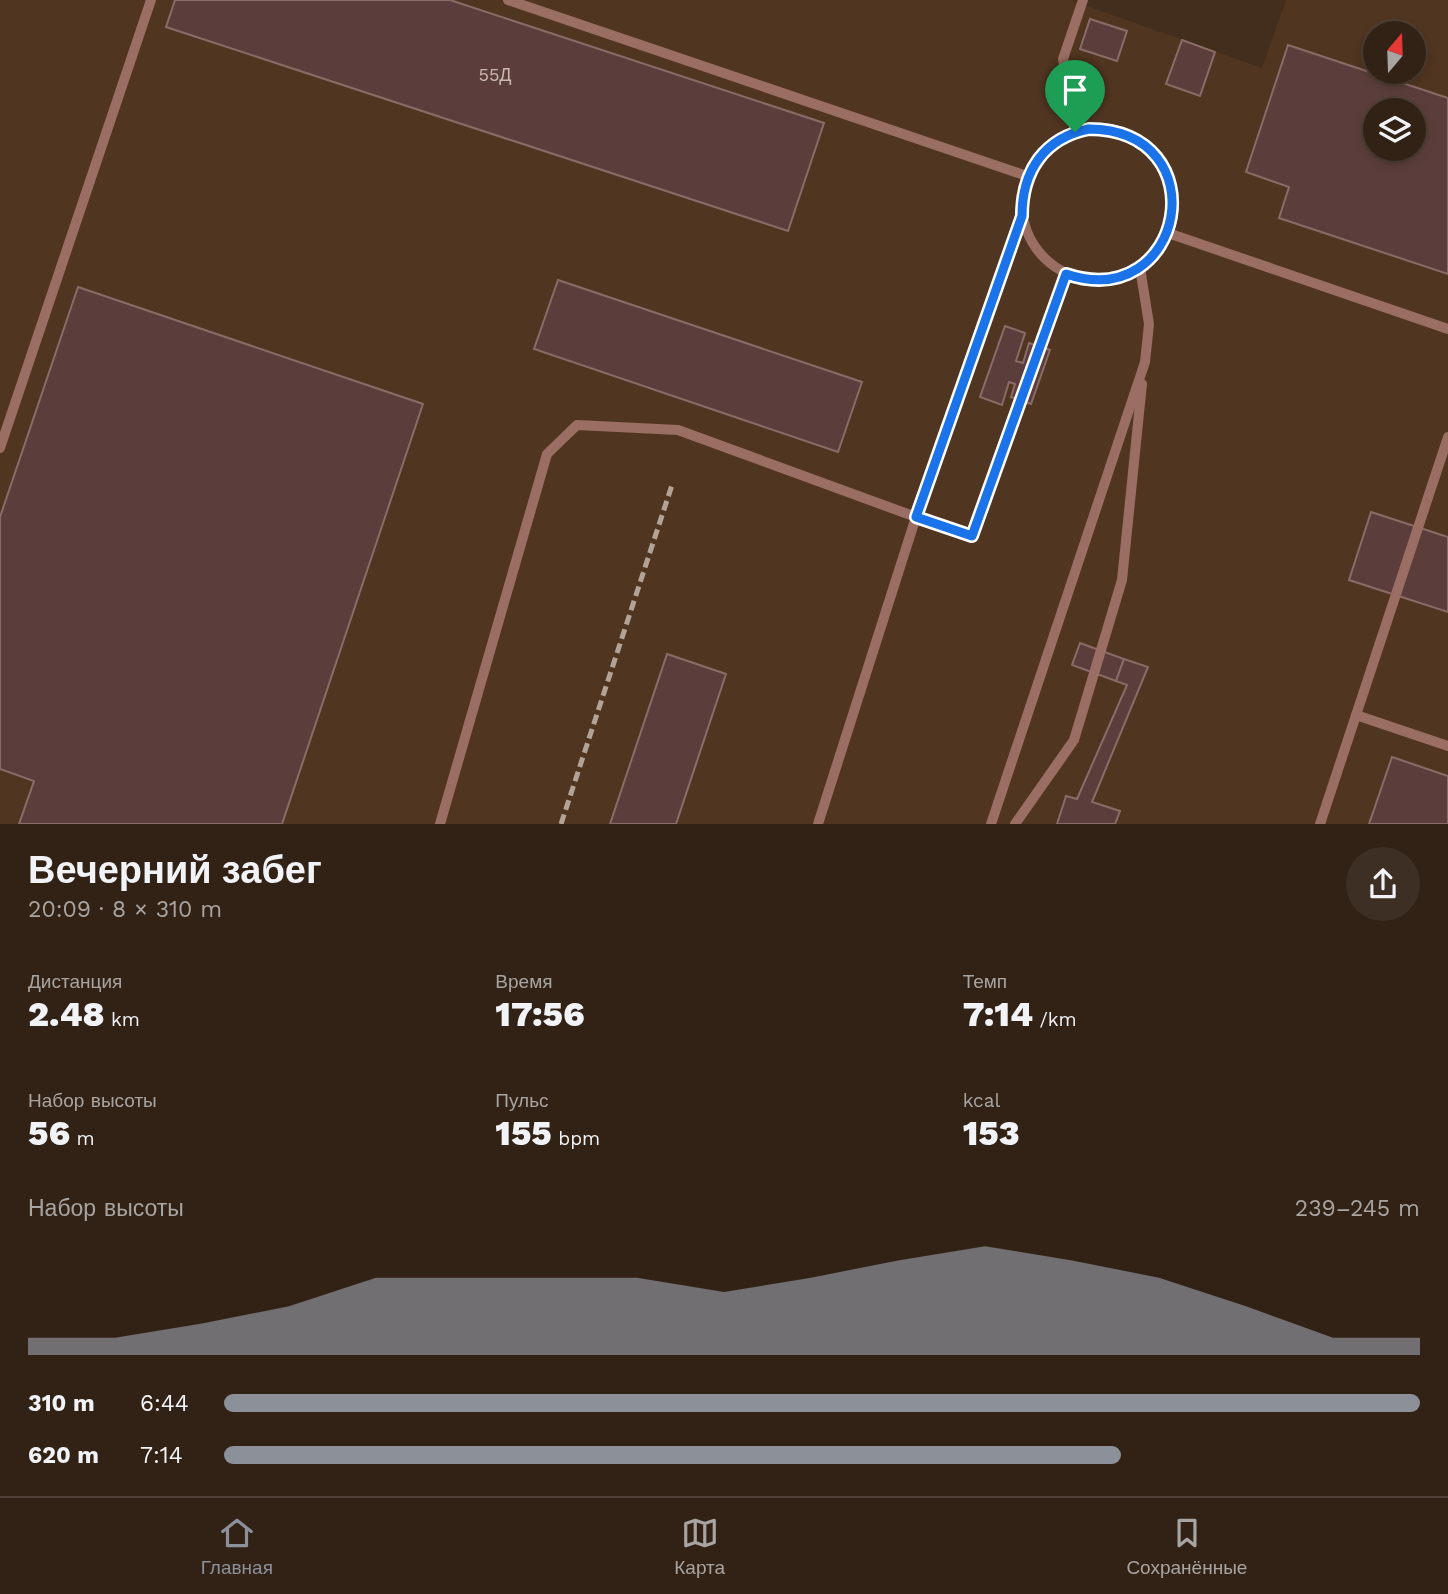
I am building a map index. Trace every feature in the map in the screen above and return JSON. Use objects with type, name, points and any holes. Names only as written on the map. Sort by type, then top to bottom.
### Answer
[{"type":"lane","points":[[0,448],[151,0]]},
{"type":"lane","points":[[508,0],[1027,176]]},
{"type":"lane","points":[[1075,132],[1063,58],[1083,0]]},
{"type":"lane","points":[[1089,129],[1118,131],[1131,136],[1154,153],[1162,164],[1172,191],[1174,205],[1168,233],[1156,252],[1140,268],[1126,275],[1096,280],[1066,274],[1045,260],[1030,239],[1022,216],[1022,195],[1027,176],[1046,148],[1075,132],[1089,129]]},
{"type":"lane","points":[[818,824],[916,517],[1022,216]]},
{"type":"lane","points":[[1168,233],[1448,329]]},
{"type":"lane","points":[[1015,824],[1073,740],[1122,580],[1149,324],[1140,268]]},
{"type":"lane","points":[[440,824],[547,454],[577,425],[678,430],[972,536],[1066,274]]},
{"type":"lane","points":[[991,824],[1144,362]]},
{"type":"lane","points":[[1320,824],[1448,437]]},
{"type":"lane","points":[[1356,715],[1448,746]]},
{"type":"shaded area","points":[[0,0],[1070,0],[1262,68],[1286,0],[1448,0],[1448,824],[0,824]]},
{"type":"building","points":[[175,0],[450,0],[824,123],[788,231],[166,27]]},
{"type":"building","points":[[1090,19],[1127,31],[1117,61],[1080,49]]},
{"type":"building","points":[[1182,40],[1215,52],[1200,96],[1166,84]]},
{"type":"building","points":[[1288,45],[1363,70],[1363,84],[1406,84],[1448,98],[1448,274],[1279,218],[1289,187],[1246,172]]},
{"type":"building","points":[[558,280],[862,382],[838,452],[534,349]]},
{"type":"building","points":[[78,287],[423,404],[282,824],[19,824],[34,781],[0,769],[0,517]]},
{"type":"building","points":[[1005,326],[1025,333],[1016,361],[1023,363],[1029,343],[1050,350],[1031,404],[1011,397],[1015,384],[1009,382],[1002,405],[980,397]]},
{"type":"building","points":[[1371,512],[1448,537],[1448,612],[1349,580]]},
{"type":"building","points":[[1080,643],[1124,659],[1116,681],[1072,665]]},
{"type":"building","points":[[667,654],[726,674],[676,824],[610,824]]},
{"type":"building","points":[[1124,659],[1148,667],[1092,802],[1120,811],[1115,824],[1057,824],[1066,796],[1077,799],[1127,685],[1116,681]]},
{"type":"building","points":[[1392,757],[1448,776],[1448,824],[1369,824]]},
{"type":"railway","points":[[561,824],[672,485]]},
{"type":"route","points":[[1089,129],[1118,131],[1131,136],[1154,153],[1169,177],[1174,205],[1172,219],[1161,246],[1140,268],[1111,279],[1096,280],[1066,274],[972,536],[916,517],[1022,216],[1022,195],[1027,176],[1046,148],[1075,132],[1089,129]]}]
